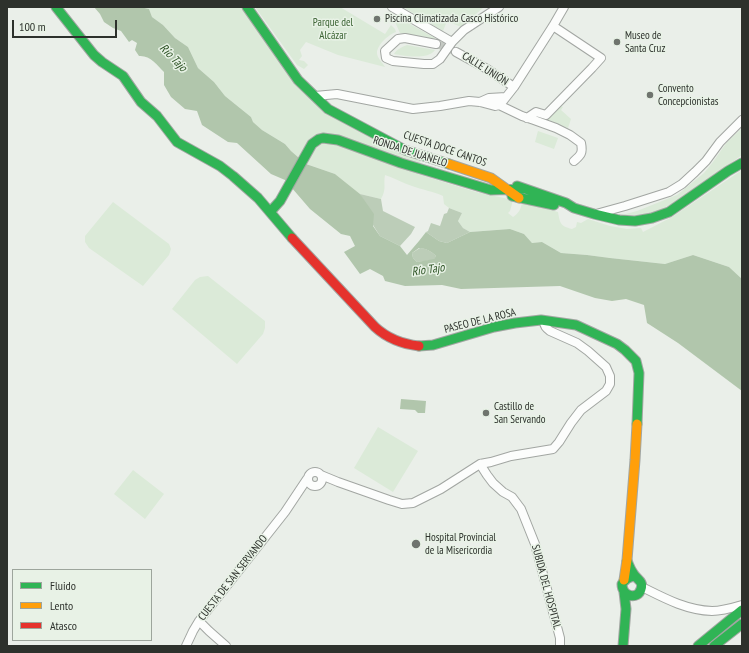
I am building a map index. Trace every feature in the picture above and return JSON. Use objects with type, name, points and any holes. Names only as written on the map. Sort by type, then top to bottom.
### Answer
[{"type":"main road","name":"PASEO DE LA ROSA","points":[[56,7],[94,55],[123,76],[141,102],[157,116],[177,142],[227,171],[258,198],[290,235],[384,336],[410,345],[421,346],[433,345],[494,327],[521,322],[559,322],[576,326],[617,344],[631,355],[636,361],[640,373],[627,560],[622,586],[626,609],[623,646]]},
{"type":"main road","name":"CUESTA DOCE CANTOS","points":[[247,7],[298,80],[328,109],[405,150],[491,178],[519,198]]},
{"type":"main road","name":"RONDA DE JUANELO","points":[[270,212],[280,201],[312,144],[319,139],[327,138],[338,140],[401,163],[491,190],[523,188]]},
{"type":"main road","points":[[728,171],[742,158]]},
{"type":"main road","points":[[491,190],[519,198],[574,208],[614,220],[643,220],[669,212],[742,163]]},
{"type":"main road","points":[[491,178],[566,203],[574,208]]},
{"type":"main road","name":"PASEO DE LA ROSA","points":[[627,560],[634,576],[640,581],[642,587]]},
{"type":"main road","points":[[624,580],[629,576],[634,576]]},
{"type":"main road","points":[[626,609],[642,587]]},
{"type":"main road","points":[[624,592],[629,596],[636,595]]},
{"type":"main road","points":[[698,646],[742,610]]},
{"type":"main road","points":[[714,646],[742,624]]},
{"type":"street","points":[[392,7],[452,42]]},
{"type":"street","points":[[436,44],[405,38],[398,39],[385,51],[386,58],[393,61],[433,64],[440,59],[452,42],[464,30],[499,7]]},
{"type":"street","points":[[496,103],[506,97],[514,87],[564,7]]},
{"type":"street","points":[[527,118],[536,112],[546,115],[601,58],[553,26]]},
{"type":"street","name":"CALLE UNIÓN","points":[[456,52],[487,69],[514,87]]},
{"type":"street","points":[[315,96],[336,94],[413,109],[469,101],[480,102],[489,98],[527,118],[556,128],[570,135],[581,143],[582,149],[580,156],[574,162]]},
{"type":"street","points":[[594,214],[670,192],[682,184],[706,161],[720,142],[742,120]]},
{"type":"street","points":[[321,479],[338,482],[402,504],[413,503],[441,489],[480,464],[511,456],[553,449],[581,410],[606,391],[610,384],[610,376],[606,367],[588,350],[546,328],[544,321]]},
{"type":"street","points":[[491,462],[491,480]]},
{"type":"street","points":[[480,464],[491,480]]},
{"type":"street","points":[[285,512],[309,482],[308,475],[314,471],[319,472],[321,479],[318,485],[315,486],[309,482]]},
{"type":"street","name":"SUBIDA DEL HOSPITAL","points":[[491,480],[503,492],[512,497],[521,509],[535,544],[560,638],[560,646]]},
{"type":"street","points":[[285,512],[299,491],[309,482]]},
{"type":"street","name":"CUESTA DE SAN SERVANDO","points":[[186,646],[199,621],[285,512]]},
{"type":"street","points":[[642,587],[683,606],[699,609],[713,611],[729,609],[742,605]]},
{"type":"street","points":[[199,621],[226,646]]},
{"type":"green space","points":[[140,7],[242,7],[296,84],[421,160],[418,174],[476,192],[513,200],[508,213],[513,217],[519,211],[522,202],[558,212],[561,224],[572,229],[576,227],[577,222],[581,223],[588,219],[610,226],[627,229],[641,228],[643,232],[672,217],[742,170],[742,279],[729,267],[693,255],[665,264],[561,253],[542,242],[532,243],[524,234],[510,229],[470,232],[463,228],[458,221],[462,213],[449,208],[444,204],[443,196],[420,189],[385,175],[383,195],[381,199],[360,194],[335,174],[306,164],[285,144],[262,130],[253,122],[251,117],[225,96],[214,82],[198,68],[188,47],[175,38],[163,25],[152,17],[149,9]]},
{"type":"green space","name":"Parque del Alcázar","points":[[255,7],[340,7],[385,34],[391,25],[396,32],[384,40],[377,53],[385,67],[338,55],[306,42],[300,50],[302,56],[299,60],[304,61],[308,65],[304,69],[297,65]]},
{"type":"green space","points":[[403,7],[484,7],[461,27],[447,21],[443,31]]},
{"type":"green space","points":[[397,17],[435,38],[436,41],[426,37],[400,33],[395,22]]},
{"type":"green space","points":[[407,45],[435,50],[432,53],[422,56],[394,54],[398,49]]},
{"type":"green space","points":[[561,106],[563,107],[561,110],[571,119],[568,128],[547,120]]},
{"type":"green space","points":[[742,128],[742,155],[680,200],[651,214],[622,216],[615,215],[622,215],[637,211],[677,195],[704,173],[727,142]]},
{"type":"green space","points":[[538,131],[558,138],[554,149],[535,142]]},
{"type":"green space","points":[[113,202],[169,244],[171,249],[169,255],[143,286],[89,248],[85,242],[85,236]]},
{"type":"green space","points":[[208,276],[265,321],[263,334],[237,364],[172,309],[195,280],[200,277]]},
{"type":"green space","points":[[378,427],[418,451],[393,492],[354,468]]},
{"type":"green space","points":[[133,470],[164,494],[145,519],[114,494]]},
{"type":"shaded area","points":[[360,194],[381,199],[383,211],[415,227],[400,246],[380,236],[373,225]]},
{"type":"shaded area","points":[[449,208],[462,213],[458,221],[463,228],[470,232],[447,243],[439,241],[426,232],[428,231],[431,223],[440,226],[444,214],[447,213]]},
{"type":"shaded area","points":[[420,248],[427,249],[436,256],[434,260],[417,262],[413,258],[412,253]]},
{"type":"water","name":"Río Tajo","points":[[94,7],[140,7],[149,9],[152,17],[163,25],[175,38],[188,47],[198,68],[214,82],[225,96],[251,117],[253,122],[262,130],[285,144],[306,164],[335,174],[360,194],[374,214],[373,226],[380,236],[400,246],[407,255],[426,232],[439,241],[447,243],[470,232],[510,229],[524,234],[532,243],[542,242],[561,253],[665,264],[693,255],[729,267],[742,279],[742,391],[678,343],[647,323],[644,305],[626,299],[612,301],[595,298],[560,286],[461,289],[442,285],[405,286],[385,281],[383,276],[370,269],[360,274],[344,252],[355,246],[350,236],[341,234],[310,209],[285,180],[271,174],[237,143],[228,142],[202,125],[197,111],[185,109],[171,97],[164,85],[164,72],[147,57],[139,56],[135,50],[137,43],[132,40],[129,42],[121,31],[104,22]],"holes":[[[419,248],[429,250],[436,256],[434,259],[417,262],[413,258],[412,253]]]},
{"type":"water","points":[[401,399],[426,401],[425,413],[418,413],[415,410],[400,409]]},
{"type":"tunnel","points":[[436,44],[454,51]]},
{"type":"traffic: fast","points":[[56,7],[94,55],[123,76],[141,102],[157,116],[177,142],[220,166],[233,176],[258,198],[292,238]]},
{"type":"traffic: fast","points":[[247,7],[298,80],[328,109],[405,150],[449,164]]},
{"type":"traffic: fast","points":[[270,212],[280,201],[312,144],[323,138],[338,140],[401,163],[491,190],[523,189]]},
{"type":"traffic: fast","points":[[517,186],[594,214],[619,220],[635,221],[652,218],[669,212],[742,163]]},
{"type":"traffic: fast","points":[[512,196],[554,205]]},
{"type":"traffic: fast","points":[[419,346],[433,345],[494,327],[515,323],[541,320],[576,325],[617,344],[636,361],[639,373],[637,424]]},
{"type":"traffic: fast","points":[[627,561],[632,572],[642,586],[637,595],[630,596],[625,592],[622,584],[627,578],[634,576]]},
{"type":"traffic: fast","points":[[623,646],[626,609],[624,592]]},
{"type":"traffic: fast","points":[[698,646],[742,610]]},
{"type":"traffic: fast","points":[[714,646],[742,624]]},
{"type":"traffic: slow","points":[[449,164],[491,178],[519,198]]},
{"type":"traffic: slow","points":[[624,580],[627,560],[637,424]]},
{"type":"traffic: jam","points":[[292,238],[375,327],[385,335],[396,340],[419,346]]},
{"type":"place","name":"Piscina Climatizada Casco Histórico","points":[[377,19]]},
{"type":"place","name":"Museo de Santa Cruz","points":[[617,42]]},
{"type":"place","name":"Convento Concepcionistas","points":[[650,95]]},
{"type":"place","name":"Castillo de San Servando","points":[[486,413]]},
{"type":"place","name":"Hospital Provincial de la Misericordia","points":[[416,544]]}]
